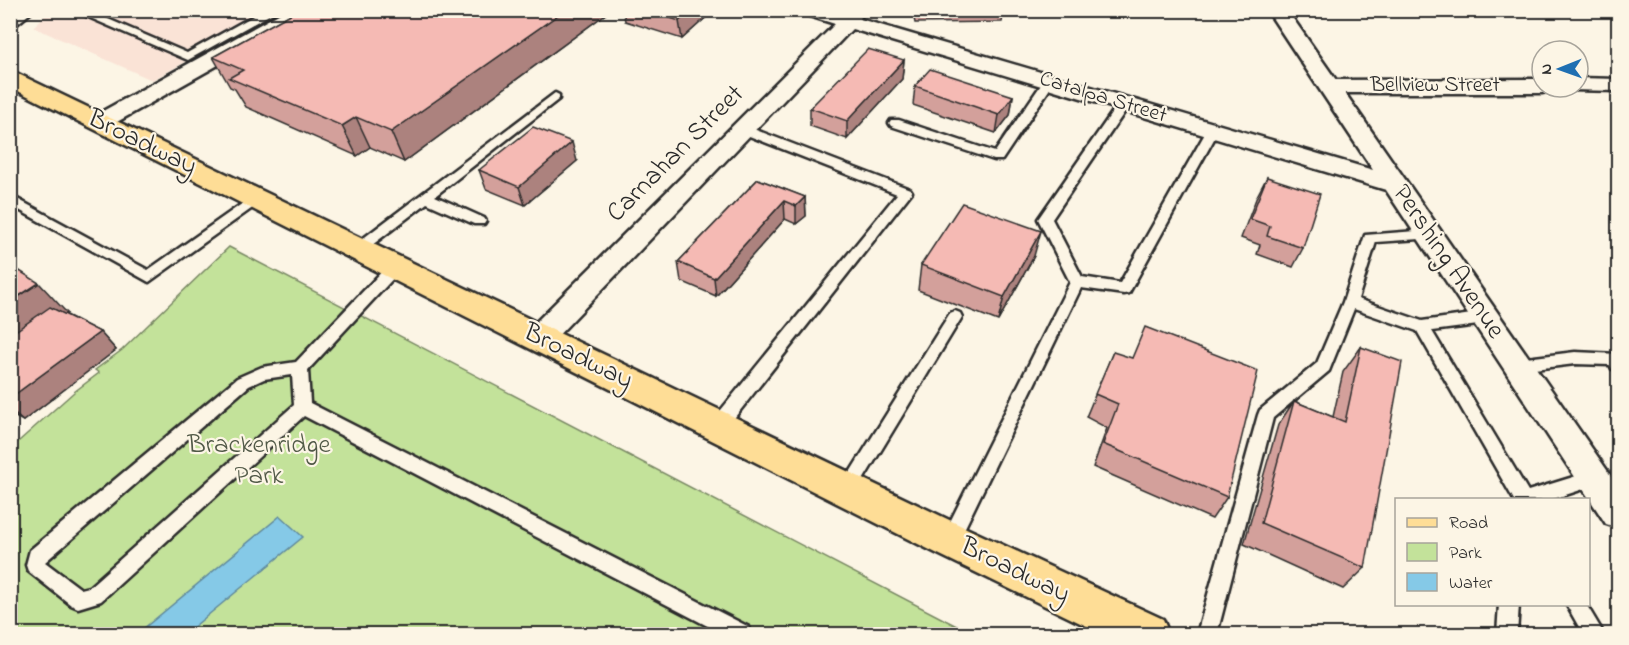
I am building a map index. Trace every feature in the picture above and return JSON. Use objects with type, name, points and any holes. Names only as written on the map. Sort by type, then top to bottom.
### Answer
[{"type":"main road","name":"Broadway","points":[[10,77],[950,540],[1124,629]]},
{"type":"street","points":[[10,20],[24,10]]},
{"type":"street","points":[[100,122],[196,61],[257,27],[302,10]]},
{"type":"street","name":"Catalpa Street","points":[[810,10],[852,16],[1049,81],[1396,185]]},
{"type":"street","name":"Pershing Avenue","points":[[1277,10],[1618,513]]},
{"type":"street","name":"Carnahan Street","points":[[538,338],[852,16]]},
{"type":"street","points":[[1590,85],[1618,85]]},
{"type":"street","name":"Bellview Street","points":[[1328,87],[1530,86]]},
{"type":"lane","points":[[77,10],[196,61]]},
{"type":"lane","points":[[257,27],[273,10]]},
{"type":"lane","points":[[895,123],[998,158],[1049,81]]},
{"type":"lane","points":[[358,249],[555,97]]},
{"type":"lane","points":[[1077,282],[1045,219],[1124,104]]},
{"type":"lane","points":[[718,426],[905,192],[743,129]]},
{"type":"lane","points":[[1077,282],[1124,289],[1213,130]]},
{"type":"lane","points":[[425,197],[479,221]]},
{"type":"lane","points":[[10,199],[149,277],[258,200]]},
{"type":"lane","points":[[1207,634],[1266,415],[1323,367],[1350,302],[1370,238],[1429,235]]},
{"type":"lane","points":[[302,407],[94,595],[78,599],[35,565],[37,556],[243,382],[262,373],[300,368],[395,267]]},
{"type":"lane","points":[[950,540],[1077,282]]},
{"type":"lane","points":[[1350,302],[1422,327],[1486,318]]},
{"type":"lane","points":[[848,490],[955,317]]},
{"type":"lane","points":[[1422,327],[1522,498]]},
{"type":"lane","points":[[1518,365],[1575,358],[1614,359],[1618,365]]},
{"type":"lane","points":[[300,368],[302,407]]},
{"type":"lane","points":[[302,407],[742,634]]},
{"type":"lane","points":[[1526,498],[1596,478]]},
{"type":"lane","points":[[1507,634],[1509,606]]},
{"type":"lane","points":[[1576,606],[1594,634]]},
{"type":"shaded area","points":[[50,11],[280,11],[152,80],[33,27]]},
{"type":"green space","name":"Brackenridge Park","points":[[229,247],[972,634],[11,634],[10,449],[99,373],[95,370],[122,350]]},
{"type":"water","points":[[280,516],[303,537],[185,634],[137,634]]},
{"type":"building","points":[[298,10],[565,10],[391,132],[356,117],[342,126],[229,78],[243,70],[213,57]]},
{"type":"building","points":[[646,10],[692,10],[679,21]]},
{"type":"building","points":[[868,49],[904,60],[847,121],[810,108]]},
{"type":"building","points":[[930,69],[1013,96],[999,115],[915,86]]},
{"type":"building","points":[[533,127],[572,142],[519,187],[479,170]]},
{"type":"building","points":[[1267,177],[1320,194],[1303,248],[1267,236],[1270,226],[1250,219]]},
{"type":"building","points":[[758,179],[805,197],[796,206],[784,201],[714,278],[678,262]]},
{"type":"building","points":[[962,203],[1041,231],[1004,297],[921,265]]},
{"type":"building","points":[[10,265],[39,283],[10,302]]},
{"type":"building","points":[[50,307],[100,332],[10,398],[10,335]]},
{"type":"building","points":[[1145,327],[1258,371],[1227,497],[1103,444],[1118,404],[1095,394],[1113,352],[1132,358]]},
{"type":"building","points":[[1361,347],[1402,362],[1365,568],[1261,523],[1294,401],[1345,422]]}]
